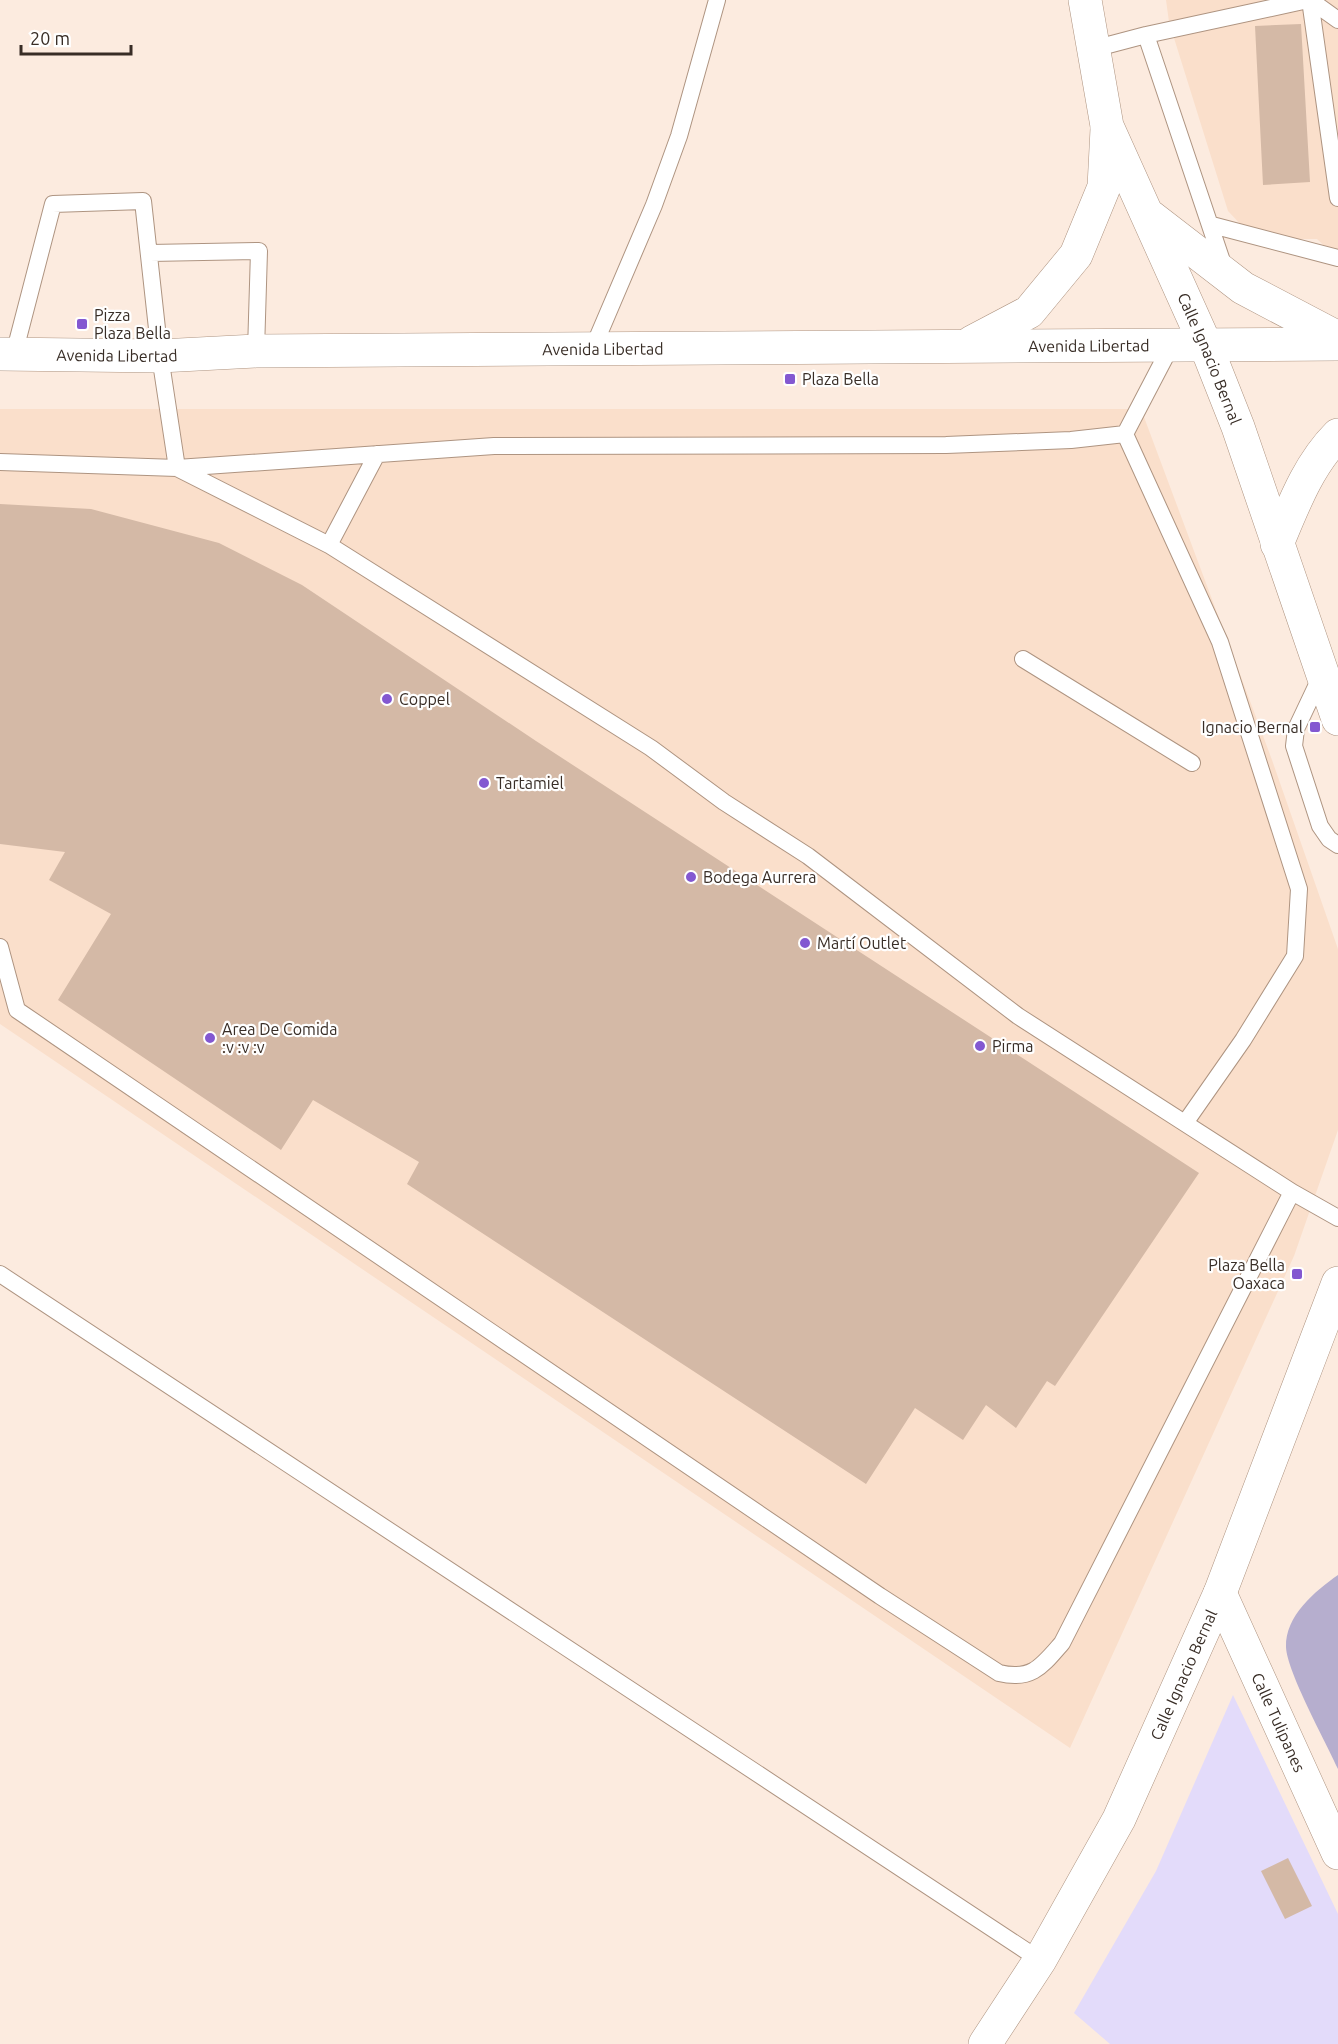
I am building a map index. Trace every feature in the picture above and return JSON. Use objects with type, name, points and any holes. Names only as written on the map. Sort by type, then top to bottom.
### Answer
[{"type":"main road","name":"Calle Ignacio Bernal","points":[[1085,0],[1107,126],[1206,346],[1238,427],[1338,719]]},
{"type":"main road","points":[[968,345],[1029,312],[1076,255],[1104,187],[1107,126]]},
{"type":"main road","points":[[1148,215],[1243,288],[1338,338]]},
{"type":"main road","name":"Avenida Libertad","points":[[7,354],[160,356],[256,351],[1338,344]]},
{"type":"main road","points":[[1277,544],[1302,485],[1327,446],[1338,435]]},
{"type":"main road","name":"Calle Ignacio Bernal","points":[[985,2044],[1040,1960],[1119,1819],[1220,1593],[1338,1283]]},
{"type":"main road","name":"Calle Tulipanes","points":[[1220,1593],[1338,1852]]},
{"type":"lane","points":[[593,348],[654,205],[679,136],[717,0]]},
{"type":"lane","points":[[1093,49],[1146,35],[1309,0],[1338,20]]},
{"type":"lane","points":[[1309,0],[1338,198]]},
{"type":"lane","points":[[1146,35],[1212,225],[1226,276]]},
{"type":"lane","points":[[7,354],[53,204],[143,201],[160,356],[177,468]]},
{"type":"lane","points":[[1212,225],[1338,258]]},
{"type":"lane","points":[[150,252],[259,251],[256,351]]},
{"type":"lane","points":[[1125,434],[1172,344]]},
{"type":"lane","points":[[0,462],[177,468],[494,446],[946,445],[1071,440],[1125,434]]},
{"type":"lane","points":[[1125,434],[1220,642],[1299,889],[1294,956],[1244,1040],[1185,1123]]},
{"type":"lane","points":[[329,545],[377,454]]},
{"type":"lane","points":[[177,468],[329,545],[651,748],[724,802],[808,856],[1018,1016],[1292,1192],[1338,1218]]},
{"type":"lane","points":[[1023,659],[1192,763]]},
{"type":"lane","points":[[1322,674],[1296,729],[1294,746],[1320,826],[1329,839],[1338,845]]},
{"type":"lane","points":[[0,947],[17,1010],[880,1596],[999,1673],[1015,1677],[1038,1670],[1062,1643],[1292,1192]]},
{"type":"lane","points":[[0,1274],[1040,1960]]},
{"type":"shaded area","points":[[1166,0],[1338,0],[1338,259],[1317,239],[1260,239],[1243,227],[1228,211],[1169,22]]},
{"type":"shaded area","name":"Plaza Bella","points":[[0,409],[1141,409],[1272,760],[1338,949],[1338,1130],[1294,1256],[1070,1748],[0,1024]]},
{"type":"shaded area","points":[[1338,1575],[1338,1769],[1293,1673],[1286,1647],[1290,1625],[1303,1605]]},
{"type":"shaded area","points":[[1233,1695],[1338,1914],[1338,2044],[1110,2044],[1074,2013],[1156,1871]]},
{"type":"building","points":[[1301,24],[1310,182],[1263,185],[1255,26]]},
{"type":"building","points":[[0,504],[91,509],[219,543],[302,585],[536,741],[1199,1173],[1055,1386],[1047,1381],[1016,1428],[986,1405],[963,1440],[915,1408],[866,1484],[407,1184],[419,1162],[313,1100],[281,1150],[58,1000],[111,914],[49,880],[65,852],[0,844]]},
{"type":"building","points":[[1288,1858],[1312,1906],[1285,1919],[1261,1871]]},
{"type":"place","name":"Pizza Plaza Bella","points":[[82,324]]},
{"type":"place","name":"Plaza Bella","points":[[790,379]]},
{"type":"place","name":"Coppel","points":[[387,699]]},
{"type":"place","name":"Ignacio Bernal","points":[[1315,727]]},
{"type":"place","name":"Tartamiel","points":[[484,783]]},
{"type":"place","name":"Bodega Aurrera","points":[[691,877]]},
{"type":"place","name":"Martí Outlet","points":[[805,943]]},
{"type":"place","name":"Area De Comida :v :v :v","points":[[210,1038]]},
{"type":"place","name":"Pirma","points":[[980,1046]]},
{"type":"place","name":"Plaza Bella Oaxaca","points":[[1297,1274]]}]
